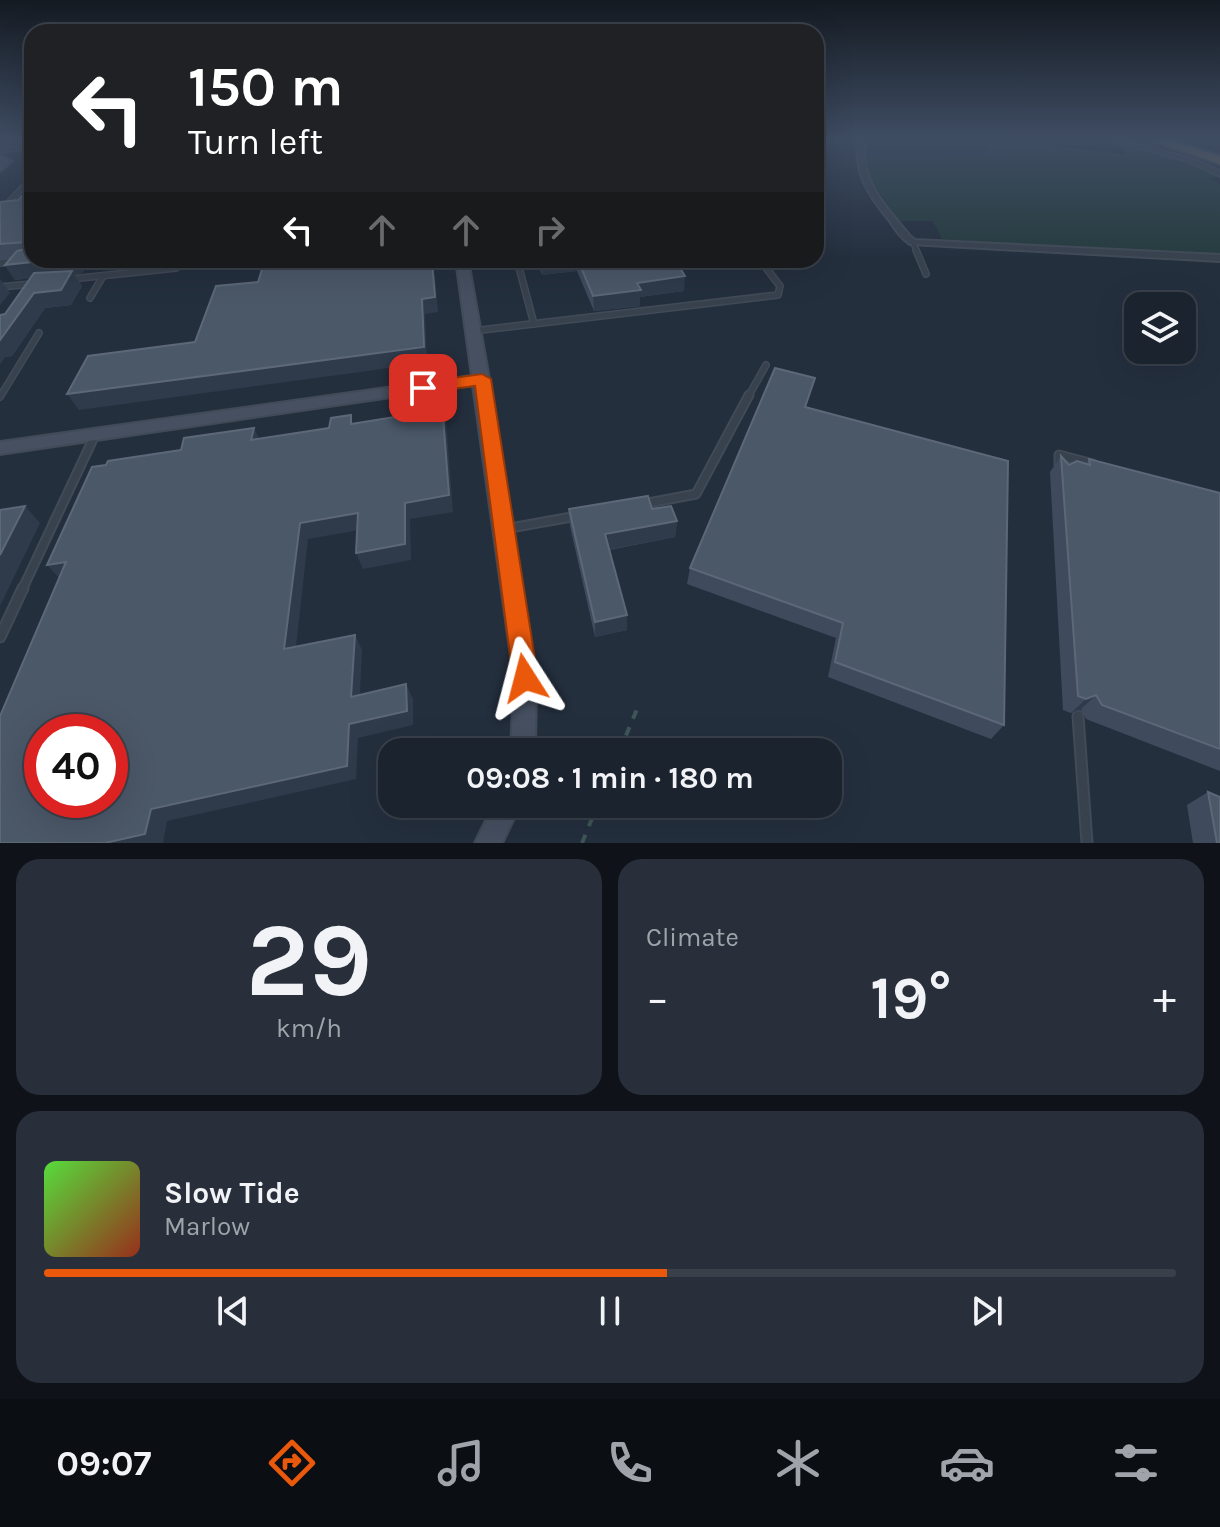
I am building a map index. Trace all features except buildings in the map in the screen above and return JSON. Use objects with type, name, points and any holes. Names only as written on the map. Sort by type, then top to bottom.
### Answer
[{"type":"street","points":[[865,179],[913,242],[1220,258]]},
{"type":"street","points":[[463,268],[525,678],[523,738]]},
{"type":"street","points":[[0,448],[482,379]]},
{"type":"street","points":[[488,843],[501,818]]},
{"type":"lane","points":[[9,202],[24,186]]},
{"type":"lane","points":[[0,203],[20,201]]},
{"type":"lane","points":[[913,242],[926,274]]},
{"type":"lane","points":[[0,263],[21,261]]},
{"type":"lane","points":[[59,281],[176,268]]},
{"type":"lane","points":[[519,268],[534,324]]},
{"type":"lane","points":[[473,331],[778,295],[780,286],[766,268]]},
{"type":"lane","points":[[90,298],[103,276]]},
{"type":"lane","points":[[0,287],[44,282]]},
{"type":"lane","points":[[0,397],[39,333]]},
{"type":"lane","points":[[636,505],[696,494],[766,365]]},
{"type":"lane","points":[[0,637],[95,435]]},
{"type":"lane","points":[[1060,475],[1059,455],[1103,466]]},
{"type":"lane","points":[[501,529],[591,513]]},
{"type":"lane","points":[[1078,716],[1087,843]]},
{"type":"path","points":[[625,738],[638,707]]},
{"type":"path","points":[[582,843],[592,818]]},
{"type":"green space","points":[[871,179],[1213,179],[1220,185],[1220,256],[942,239],[933,221],[899,221]]},
{"type":"route","points":[[423,388],[482,379],[501,529],[525,678]]}]
